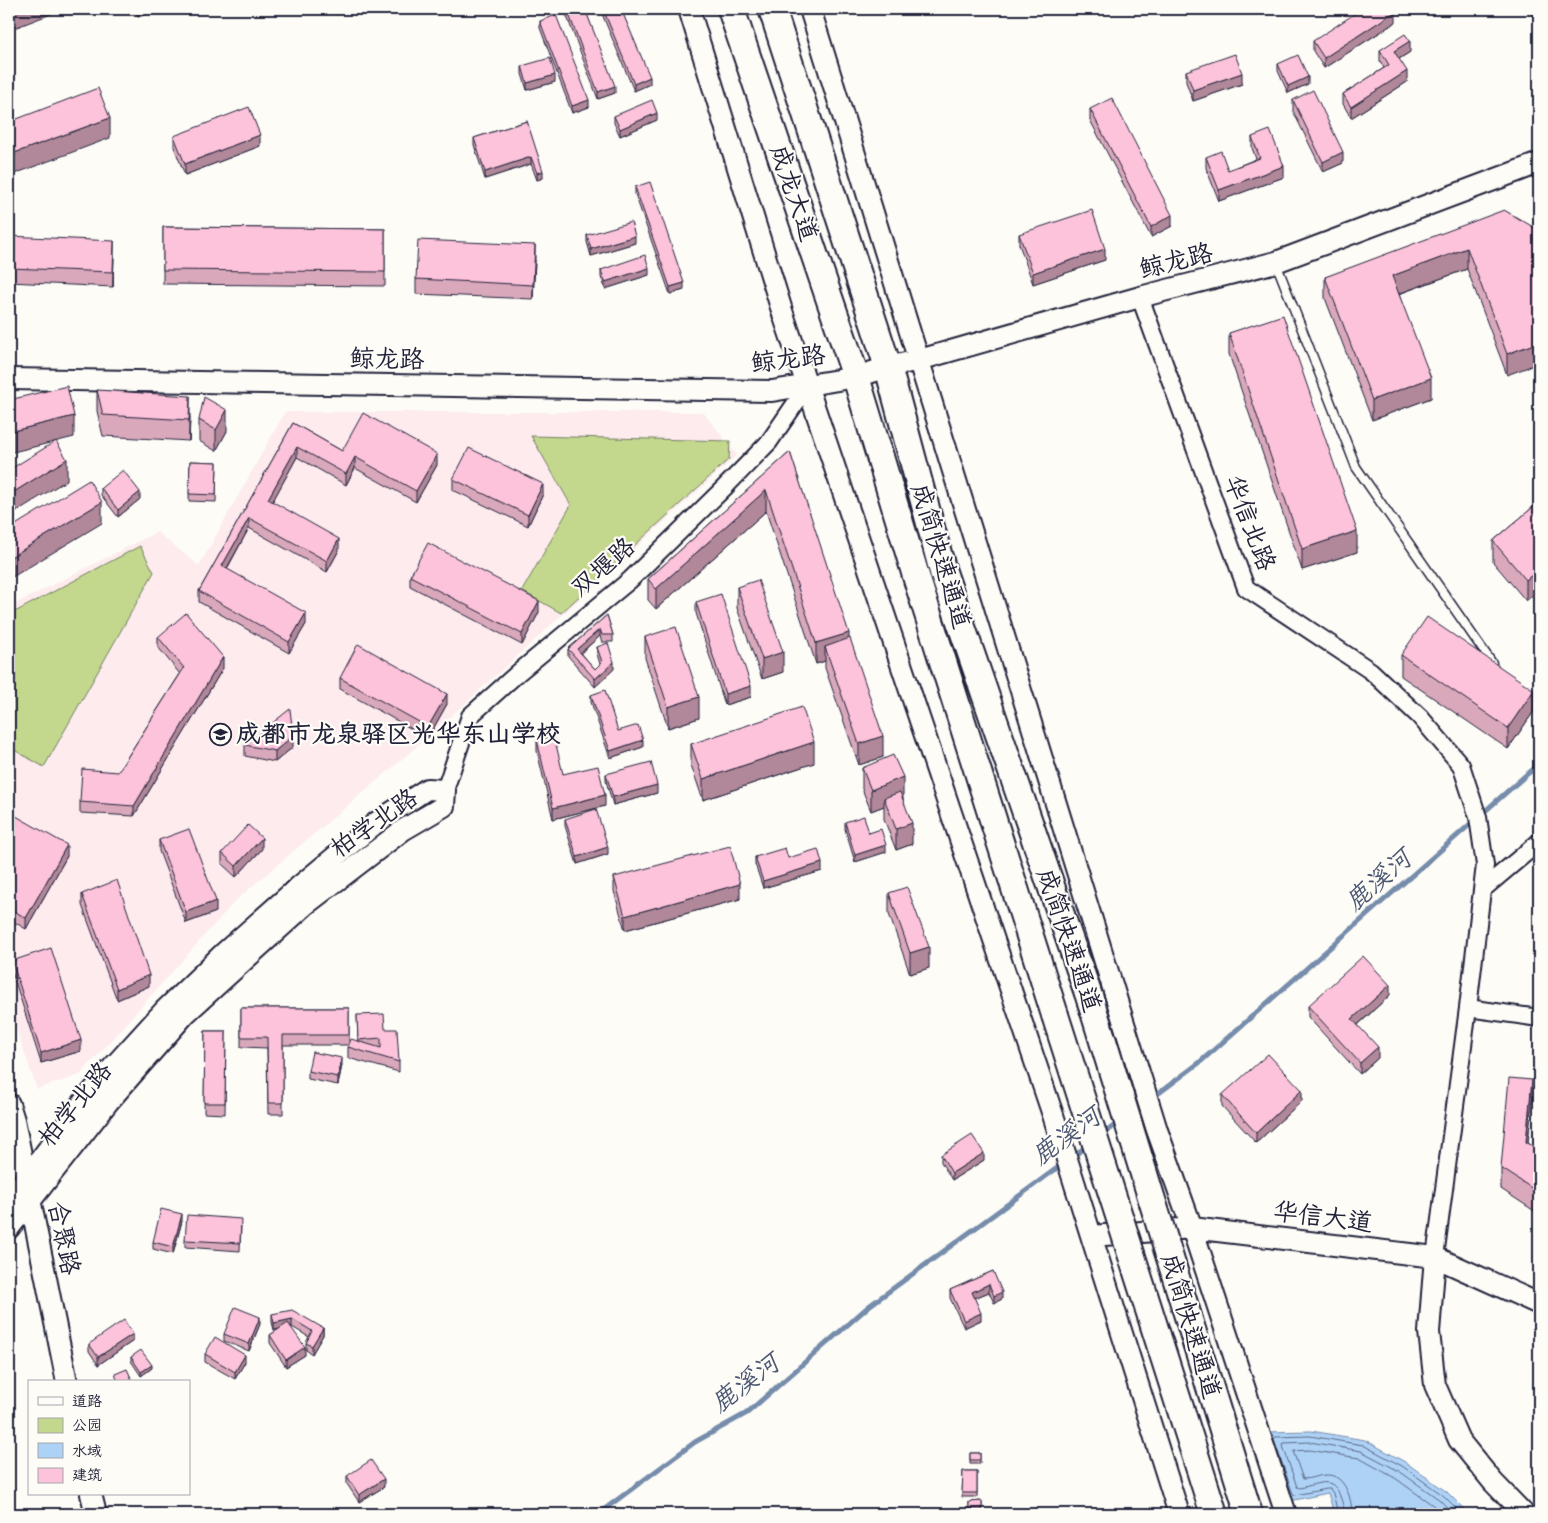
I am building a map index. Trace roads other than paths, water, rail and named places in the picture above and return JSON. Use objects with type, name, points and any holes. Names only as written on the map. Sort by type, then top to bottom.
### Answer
[{"type":"highway","name":"成龙大道","points":[[731,9],[856,377]]},
{"type":"highway","name":"成龙大道","points":[[772,9],[888,367]]},
{"type":"highway","name":"成简快速通道","points":[[888,367],[943,572],[1090,999],[1249,1514]]},
{"type":"highway","name":"成简快速通道","points":[[856,377],[922,595],[1214,1514]]},
{"type":"street","points":[[689,9],[783,314],[1053,1115],[1179,1514]]},
{"type":"street","points":[[810,9],[1157,1130],[1192,1228],[1286,1514]]},
{"type":"street","name":"鲸龙路","points":[[9,379],[772,391],[856,377],[1140,297],[1276,262],[1539,163]]},
{"type":"street","name":"华信北路","points":[[1140,297],[1246,588],[1371,671],[1420,717],[1460,765],[1478,817],[1485,865],[1483,889]]},
{"type":"street","name":"双堰路","points":[[445,790],[470,716],[519,672],[630,580],[724,488],[769,442],[808,385]]},
{"type":"street","name":"柏学北路","points":[[9,1201],[82,1104],[113,1067],[164,1011],[225,952],[295,890],[377,822],[427,788],[445,790],[444,806],[403,830],[305,905],[186,1013],[108,1102],[9,1228]]},
{"type":"street","points":[[1524,1514],[1493,1482],[1459,1440],[1435,1385],[1429,1332],[1435,1257],[1483,889],[1539,842]]},
{"type":"street","points":[[1468,1008],[1539,1018]]},
{"type":"street","name":"合聚路","points":[[9,1104],[14,1120],[67,1380]]},
{"type":"street","name":"华信大道","points":[[1092,1236],[1192,1228],[1435,1257],[1539,1304]]},
{"type":"street","points":[[92,1496],[96,1514]]},
{"type":"lane","points":[[1276,262],[1356,467],[1492,663]]},
{"type":"water","points":[[1311,1431],[1365,1440],[1405,1462],[1447,1492],[1469,1514],[1334,1514],[1328,1493],[1290,1501],[1266,1432]]},
{"type":"waterway","name":"鹿溪河","points":[[1151,1099],[1199,1063],[1539,765]]},
{"type":"waterway","name":"鹿溪河","points":[[1101,1136],[1120,1121]]},
{"type":"waterway","name":"鹿溪河","points":[[1071,1158],[1088,1145]]},
{"type":"waterway","name":"鹿溪河","points":[[598,1514],[695,1442],[747,1413],[869,1306],[1064,1163]]},
{"type":"place","name":"成都市龙泉驿区光华东山学校","points":[[220,734]]}]
